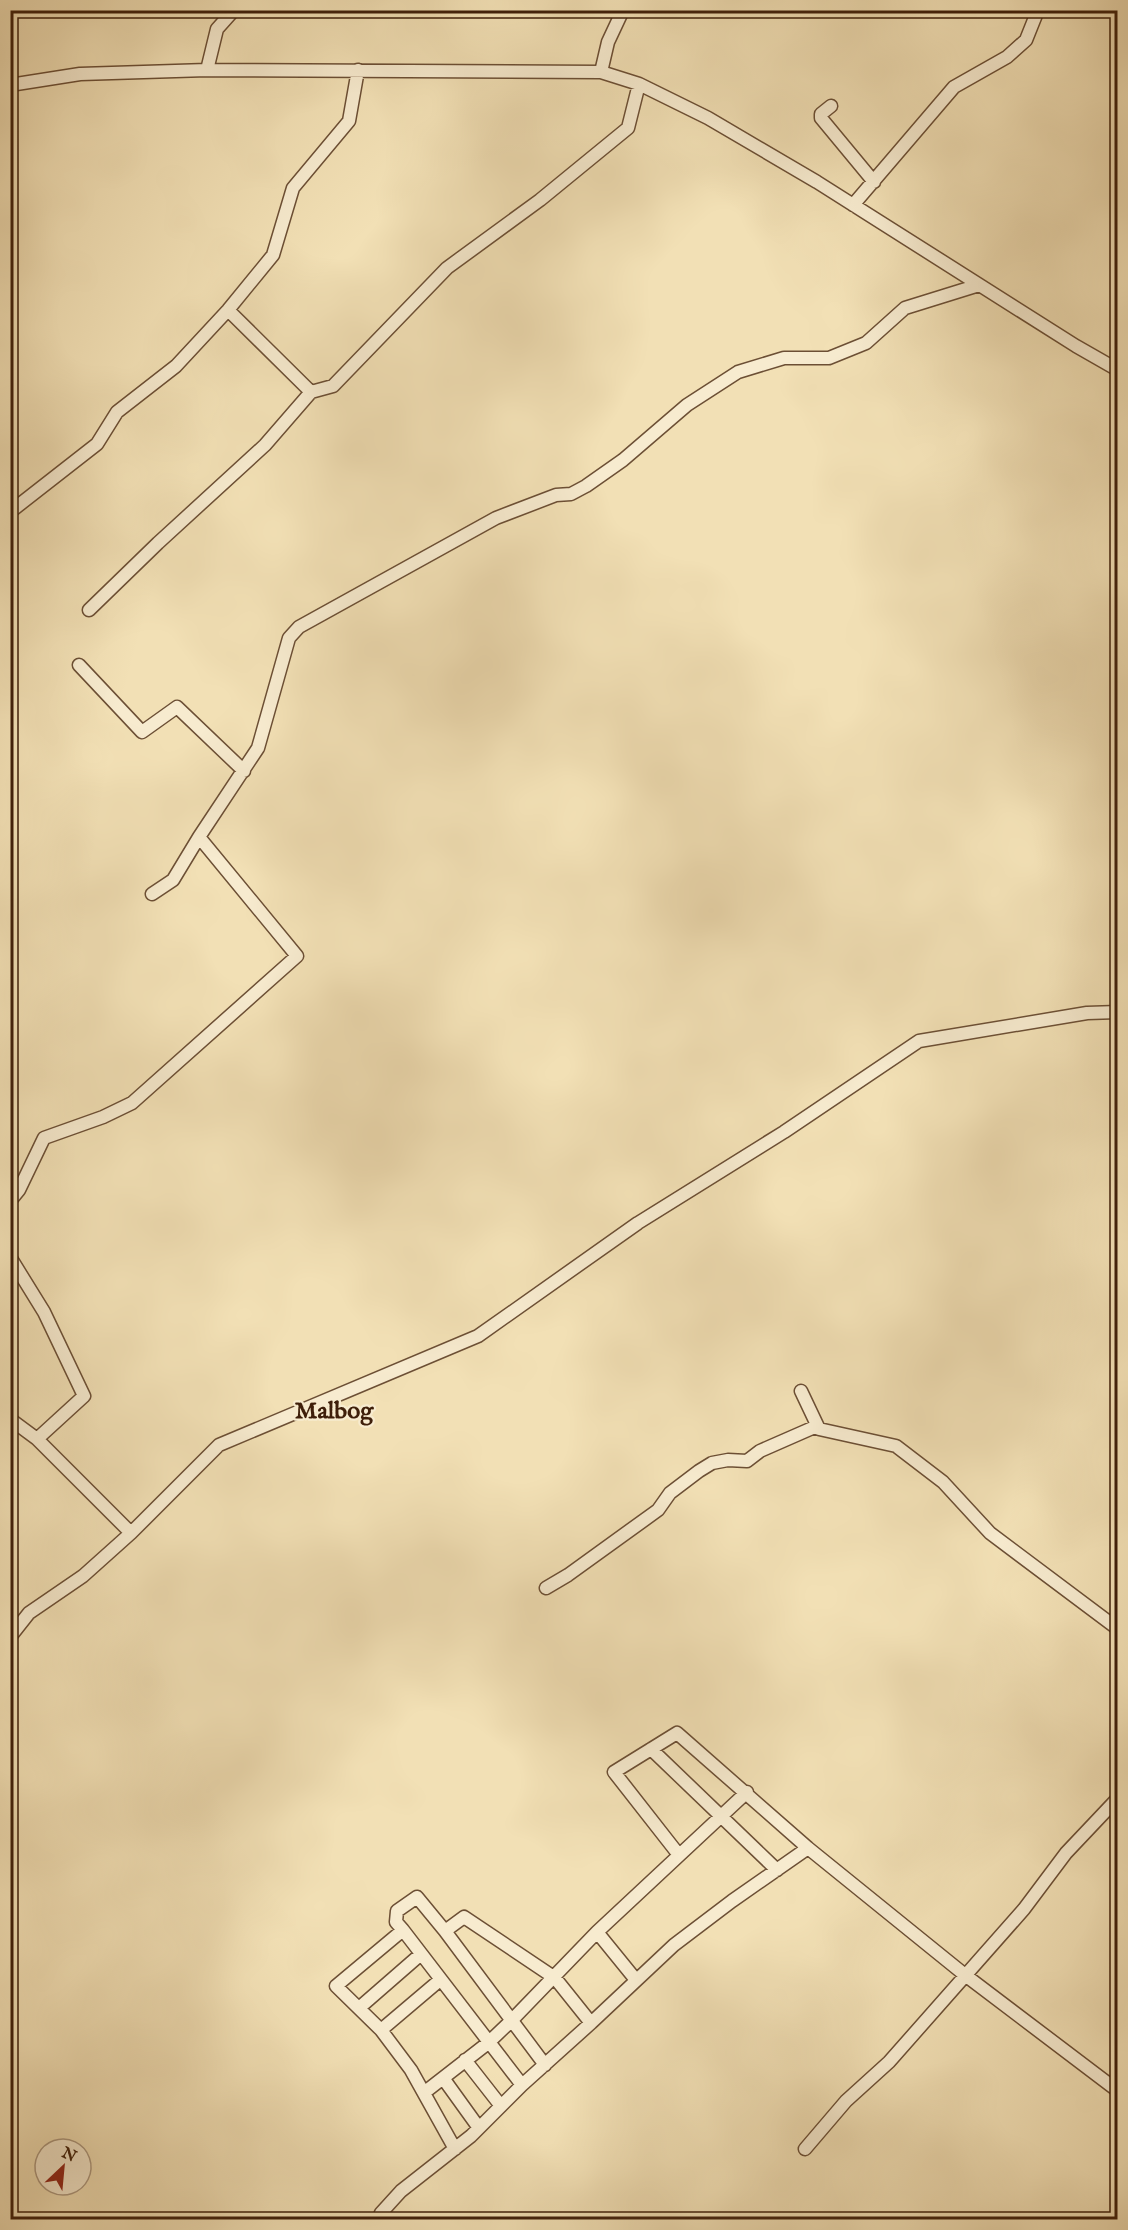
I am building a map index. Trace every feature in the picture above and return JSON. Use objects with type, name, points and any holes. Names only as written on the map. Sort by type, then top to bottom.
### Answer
[{"type":"street","points":[[207,70],[217,29],[234,10]]},
{"type":"street","points":[[601,72],[608,42],[623,10]]},
{"type":"street","points":[[853,205],[954,87],[1007,57],[1026,40],[1038,10]]},
{"type":"street","points":[[10,86],[80,74],[207,70],[601,72],[639,84],[708,118],[853,205],[1118,370]]},
{"type":"street","points":[[10,512],[97,444],[117,411],[176,366],[228,310],[273,255],[293,188],[349,121],[358,70]]},
{"type":"street","points":[[89,610],[265,445],[311,392],[333,386],[447,268],[540,200],[628,128],[639,84]]},
{"type":"street","points":[[831,106],[821,114],[821,118],[874,182]]},
{"type":"street","points":[[152,894],[172,880],[258,748],[289,638],[299,627],[496,518],[556,495],[571,494],[586,486],[622,460],[687,405],[738,372],[784,358],[828,358],[866,343],[905,308],[979,285]]},
{"type":"street","points":[[228,310],[311,392]]},
{"type":"street","points":[[79,665],[142,732],[177,707],[244,771]]},
{"type":"street","points":[[10,1201],[19,1190],[44,1138],[103,1117],[132,1103],[297,956],[200,837]]},
{"type":"street","points":[[10,1637],[29,1613],[82,1576],[131,1533],[219,1445],[478,1336],[638,1223],[784,1132],[919,1041],[1087,1013],[1118,1012]]},
{"type":"street","points":[[10,1257],[44,1312],[84,1396],[37,1439]]},
{"type":"street","points":[[801,1391],[819,1429],[896,1446],[943,1482],[990,1533],[1118,1629]]},
{"type":"street","points":[[10,1419],[37,1439],[131,1533]]},
{"type":"street","points":[[546,1588],[568,1575],[658,1510],[670,1493],[712,1463],[728,1460],[747,1461],[768,1447],[817,1426]]},
{"type":"street","points":[[679,1855],[614,1772],[677,1733],[747,1792],[808,1848],[965,1975],[1118,2091]]},
{"type":"street","points":[[651,1749],[777,1870]]},
{"type":"street","points":[[425,2092],[488,2043],[555,1978],[597,1932],[747,1792]]},
{"type":"street","points":[[805,2149],[846,2101],[889,2062],[1024,1909],[1066,1853],[1118,1798]]},
{"type":"street","points":[[378,2220],[381,2213],[401,2191],[479,2128],[522,2085],[689,1932],[808,1848]]},
{"type":"street","points":[[522,2085],[396,1922],[397,1911],[417,1897],[545,2065]]},
{"type":"street","points":[[445,1931],[464,1917],[555,1978],[591,2023]]},
{"type":"street","points":[[403,1930],[336,1986],[381,2031],[425,2092],[455,2149]]},
{"type":"street","points":[[597,1932],[636,1980]]},
{"type":"street","points":[[359,2008],[421,1954]]},
{"type":"street","points":[[381,2031],[440,1980]]},
{"type":"street","points":[[465,2060],[501,2106]]},
{"type":"street","points":[[443,2078],[479,2128]]},
{"type":"district","name":"Malbog","points":[[334,1411]]}]
